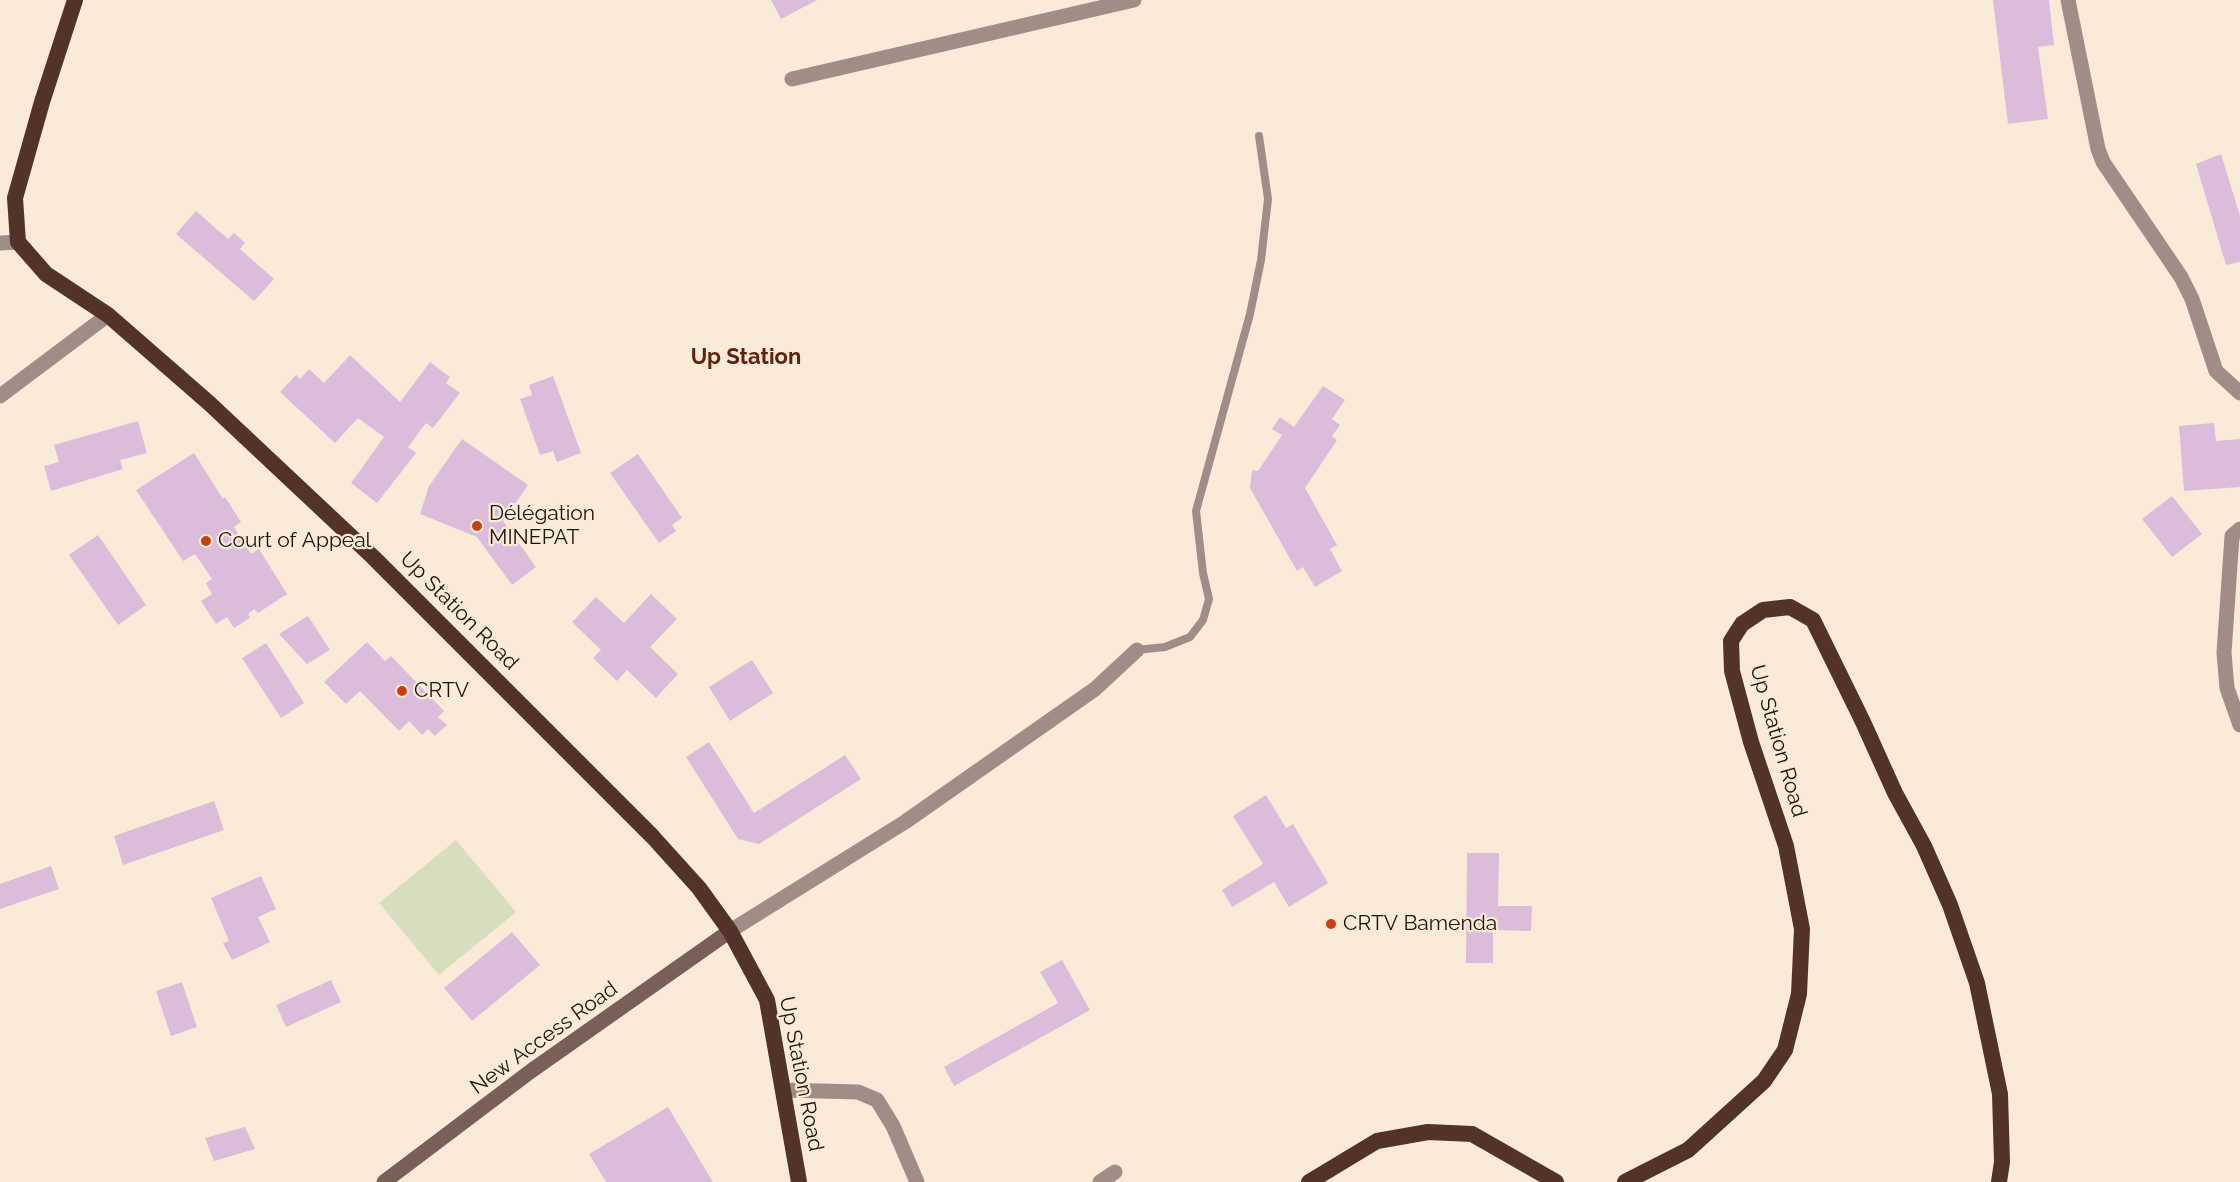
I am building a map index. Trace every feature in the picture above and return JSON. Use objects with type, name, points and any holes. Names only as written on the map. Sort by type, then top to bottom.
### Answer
[{"type":"highway","points":[[18,242],[15,198],[42,102],[75,0]]},
{"type":"highway","name":"Up Station Road","points":[[18,242],[46,274],[108,315],[209,403],[373,558],[652,836],[699,888],[730,931],[768,1000],[799,1182]]},
{"type":"highway","name":"Up Station Road","points":[[1625,1182],[1688,1150],[1764,1081],[1785,1050],[1799,994],[1802,929],[1786,846],[1751,742],[1732,670],[1731,641],[1742,624],[1763,610],[1790,607],[1813,620],[1859,712],[1895,793],[1924,846],[1950,905],[1977,983],[2000,1094],[2002,1162],[1999,1182]]},
{"type":"highway","points":[[1309,1182],[1377,1141],[1428,1132],[1472,1134],[1556,1182]]},
{"type":"main road","name":"New Access Road","points":[[384,1182],[531,1071],[730,931]]},
{"type":"street","points":[[792,79],[1134,0]]},
{"type":"street","points":[[2068,0],[2098,149],[2103,162],[2181,277],[2192,299],[2216,370],[2240,393]]},
{"type":"street","points":[[0,243],[18,242]]},
{"type":"street","points":[[0,396],[108,315]]},
{"type":"street","points":[[2240,529],[2232,536],[2224,653],[2228,688],[2240,724]]},
{"type":"street","points":[[730,931],[905,822],[976,773],[1095,689],[1137,650]]},
{"type":"street","points":[[783,1090],[858,1092],[877,1100],[893,1126],[918,1182]]},
{"type":"street","points":[[1100,1182],[1115,1172]]},
{"type":"lane","points":[[1137,650],[1165,647],[1190,637],[1203,620],[1209,599],[1203,573],[1196,511],[1250,314],[1261,260],[1268,199],[1259,136]]},
{"type":"green space","points":[[456,840],[516,912],[439,975],[379,903]]},
{"type":"building","points":[[771,0],[817,0],[781,19]]},
{"type":"building","points":[[1993,0],[2049,0],[2054,45],[2038,47],[2048,119],[2008,124]]},
{"type":"building","points":[[2221,154],[2240,216],[2240,262],[2226,265],[2196,164]]},
{"type":"building","points":[[196,211],[228,239],[234,233],[245,243],[240,249],[274,279],[254,301],[176,234]]},
{"type":"building","points":[[350,355],[400,402],[430,362],[450,377],[446,383],[460,393],[433,428],[426,423],[408,447],[416,453],[377,503],[351,483],[384,437],[358,418],[335,443],[280,392],[296,375],[300,379],[309,369],[324,383]]},
{"type":"building","points":[[553,376],[581,453],[557,462],[553,451],[540,455],[520,399],[532,395],[529,385]]},
{"type":"building","points":[[1323,386],[1345,400],[1332,419],[1340,425],[1332,436],[1337,440],[1305,488],[1337,545],[1330,549],[1342,571],[1315,587],[1303,567],[1297,571],[1250,488],[1252,470],[1258,471],[1282,435],[1272,429],[1280,417],[1294,427]]},
{"type":"building","points":[[138,421],[147,453],[120,460],[123,469],[51,491],[44,466],[59,462],[54,445]]},
{"type":"building","points":[[2214,423],[2216,441],[2240,439],[2240,487],[2184,491],[2179,426]]},
{"type":"building","points":[[462,439],[528,485],[503,521],[536,567],[512,585],[477,537],[420,514],[429,486]]},
{"type":"building","name":"Court of Appeal","points":[[194,453],[223,499],[225,497],[241,522],[234,527],[251,554],[259,549],[287,594],[258,613],[254,609],[248,614],[250,618],[234,628],[227,617],[216,624],[201,601],[212,594],[206,583],[212,579],[195,554],[183,561],[136,490]]},
{"type":"building","points":[[638,454],[682,518],[672,525],[676,531],[659,543],[610,473]]},
{"type":"building","points":[[2172,496],[2202,534],[2172,557],[2142,519]]},
{"type":"building","points":[[98,535],[146,605],[118,625],[69,555]]},
{"type":"building","points":[[651,594],[677,619],[650,647],[678,674],[656,698],[627,670],[617,681],[593,658],[601,650],[572,622],[596,597],[624,623]]},
{"type":"building","points":[[308,616],[330,650],[307,664],[279,634]]},
{"type":"building","name":"CRTV","points":[[367,642],[385,661],[391,656],[444,711],[438,717],[447,725],[435,736],[428,729],[422,735],[409,721],[399,731],[360,691],[346,704],[324,682]]},
{"type":"building","points":[[266,643],[304,703],[281,718],[242,658]]},
{"type":"building","points":[[752,660],[773,693],[730,721],[709,687]]},
{"type":"building","points":[[709,742],[754,813],[845,755],[861,779],[759,844],[738,839],[686,757]]},
{"type":"building","points":[[1266,795],[1286,828],[1293,824],[1328,883],[1289,907],[1274,882],[1232,907],[1222,890],[1263,864],[1233,816]]},
{"type":"building","points":[[214,801],[224,830],[123,865],[114,836]]},
{"type":"building","points":[[1467,853],[1499,853],[1498,906],[1532,906],[1531,931],[1493,930],[1493,963],[1466,963]]},
{"type":"building","points":[[51,866],[59,889],[0,909],[0,884]]},
{"type":"building","points":[[261,876],[276,909],[258,917],[270,942],[232,960],[223,943],[229,941],[211,898]]},
{"type":"building","points":[[512,932],[540,965],[472,1021],[444,988]]},
{"type":"building","points":[[1062,960],[1090,1010],[954,1086],[944,1067],[1058,1003],[1040,972]]},
{"type":"building","points":[[331,980],[341,1002],[286,1027],[276,1005]]},
{"type":"building","points":[[182,982],[197,1027],[171,1036],[156,991]]},
{"type":"building","points":[[668,1107],[713,1182],[606,1182],[589,1154]]},
{"type":"building","points":[[245,1127],[255,1149],[214,1161],[205,1138]]},
{"type":"place","name":"Délégation MINEPAT","points":[[477,526]]},
{"type":"place","name":"Court of Appeal","points":[[206,541]]},
{"type":"place","name":"CRTV","points":[[402,691]]},
{"type":"place","name":"CRTV Bamenda","points":[[1331,924]]},
{"type":"district","name":"Up Station","points":[[746,357]]}]
